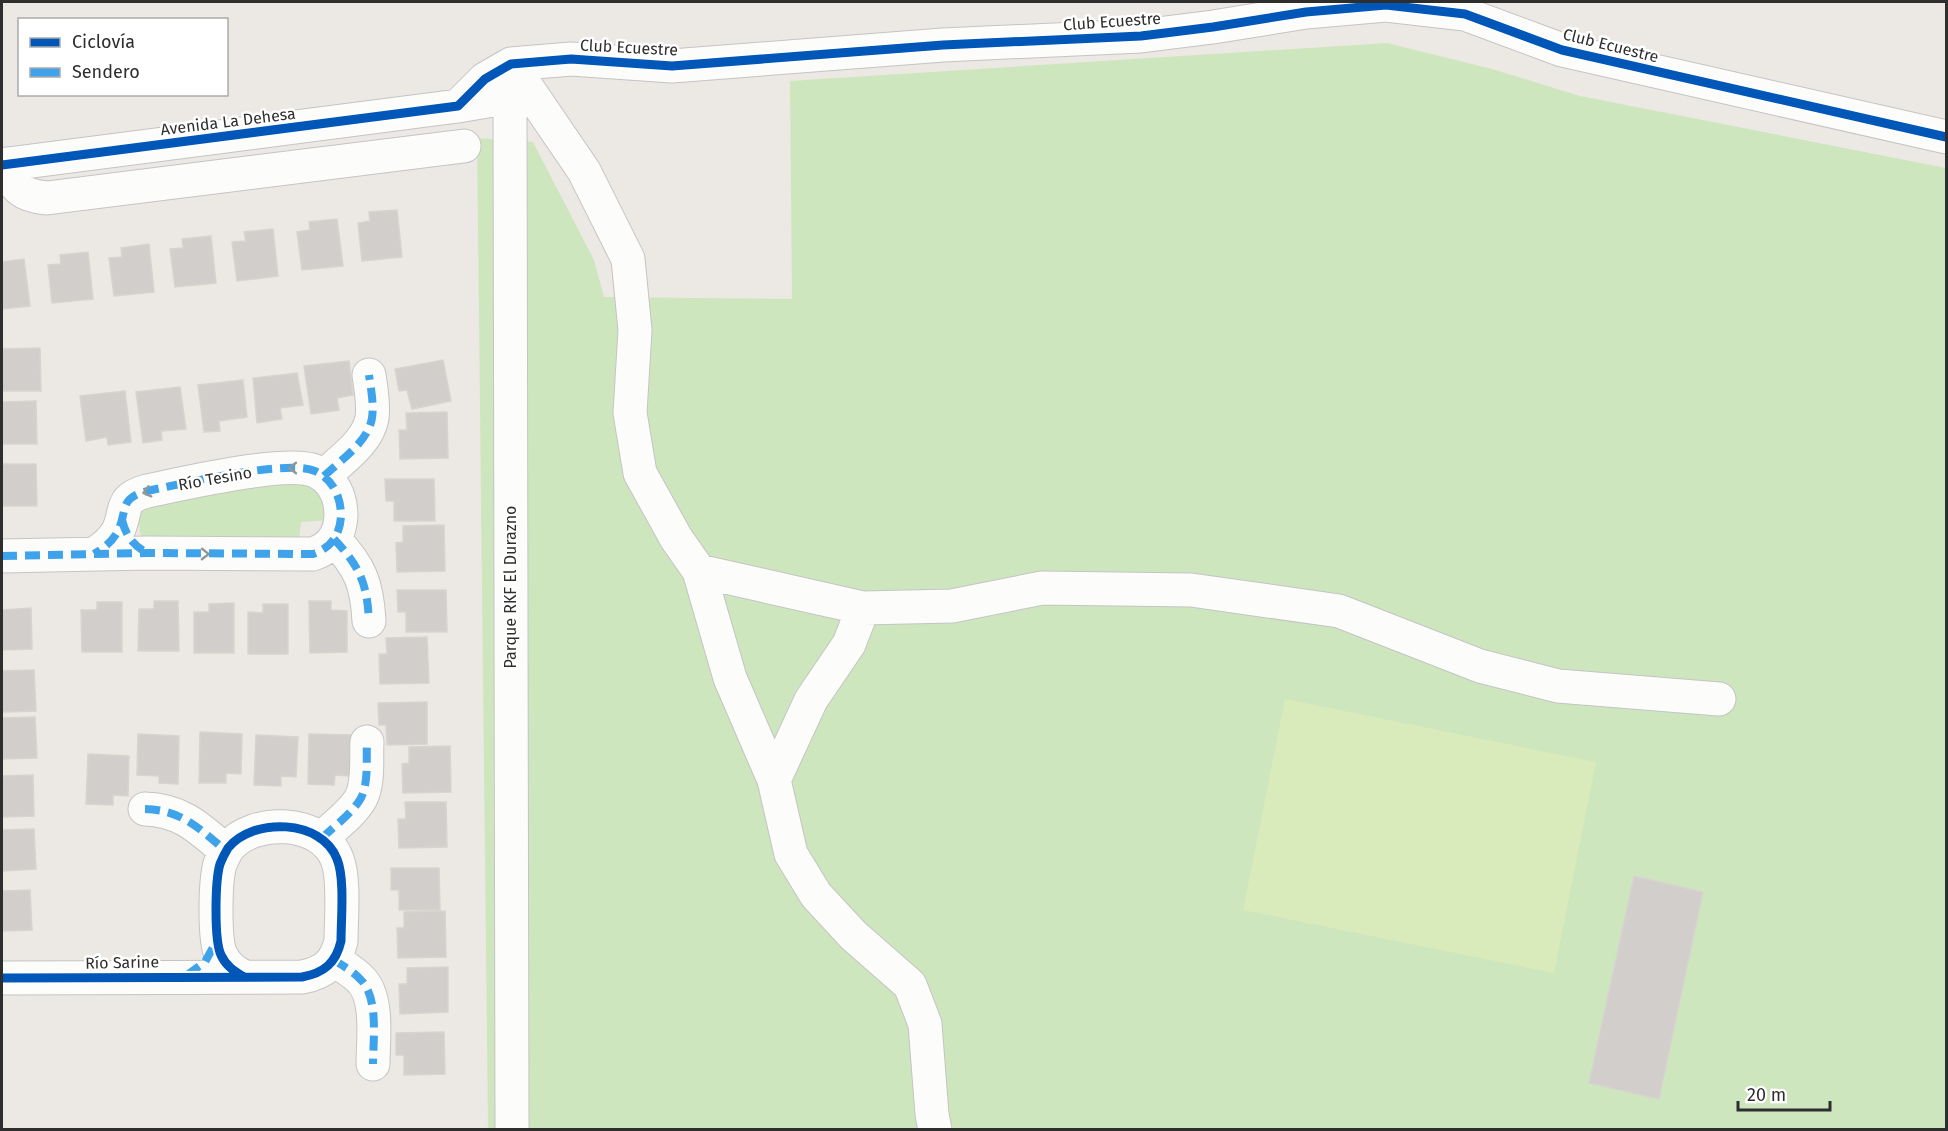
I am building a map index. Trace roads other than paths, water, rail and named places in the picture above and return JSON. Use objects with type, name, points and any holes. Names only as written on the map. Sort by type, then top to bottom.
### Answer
[{"type":"street","name":"Club Ecuestre","points":[[458,106],[485,79],[512,64],[571,59],[672,66],[943,45],[1141,36],[1306,12],[1386,5],[1465,14],[1562,50],[1947,137]]},
{"type":"street","points":[[512,64],[584,171],[628,259],[635,330],[630,413],[640,473],[676,538],[699,571],[730,678],[774,780],[791,854],[816,895],[854,935],[910,985],[925,1024],[935,1130]]},
{"type":"street","name":"Parque RKF El Durazno","points":[[458,106],[510,98],[512,1130]]},
{"type":"street","name":"Avenida La Dehesa","points":[[458,106],[4,164],[19,189],[36,197],[47,198],[464,147]]},
{"type":"street","points":[[2,556],[147,553],[304,555],[321,551],[334,539],[340,522],[339,498],[333,486],[324,476],[361,441],[369,427],[373,407],[369,375]]},
{"type":"street","name":"Río Tesino","points":[[94,554],[112,541],[122,520],[125,506],[138,493],[277,468],[303,467],[324,476]]},
{"type":"street","points":[[122,520],[131,541],[147,553]]},
{"type":"street","points":[[334,539],[356,565],[368,597],[369,621]]},
{"type":"street","points":[[699,571],[863,608],[952,606],[1042,588],[1191,590],[1339,611],[1479,666],[1558,686],[1719,699]]},
{"type":"street","points":[[774,780],[811,700],[849,644],[863,608]]},
{"type":"street","points":[[322,838],[353,809],[361,798],[365,782],[367,742]]},
{"type":"street","points":[[145,809],[160,809],[187,819],[226,851]]},
{"type":"street","points":[[244,976],[227,965],[220,955],[216,942],[218,874],[220,862],[226,851],[243,834],[263,827],[308,831],[322,838],[337,858],[340,870],[340,941],[334,960],[362,980],[370,996],[373,1065]]},
{"type":"street","points":[[184,976],[205,962],[216,942]]},
{"type":"street","name":"Río Sarine","points":[[2,978],[309,976],[327,968],[334,960]]}]
